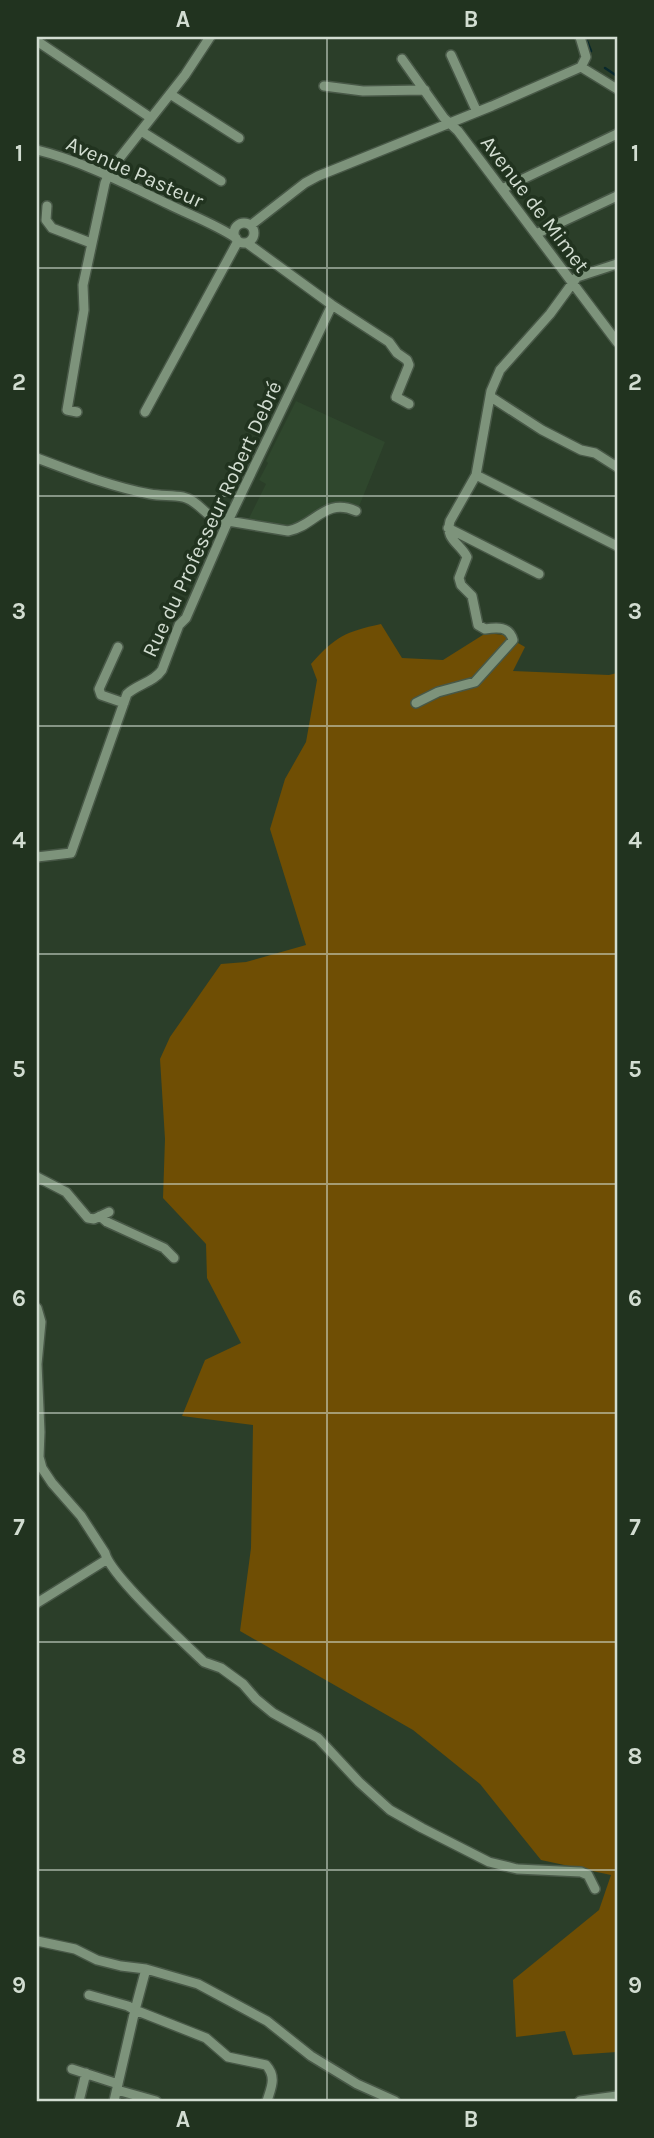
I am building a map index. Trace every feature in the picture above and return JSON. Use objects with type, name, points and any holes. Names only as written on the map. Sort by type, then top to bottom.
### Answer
[{"type":"street","points":[[77,412],[67,410],[85,310],[83,285],[108,176],[210,37]]},
{"type":"street","points":[[145,412],[244,239],[254,230],[251,225],[318,176],[581,67],[586,57],[580,37]]},
{"type":"street","points":[[37,41],[151,118]]},
{"type":"street","points":[[451,55],[477,112]]},
{"type":"street","name":"Avenue de Mimet","points":[[402,59],[617,342]]},
{"type":"street","points":[[581,67],[617,89]]},
{"type":"street","points":[[324,86],[363,91],[425,90]]},
{"type":"street","points":[[170,94],[239,138]]},
{"type":"street","points":[[141,131],[221,181]]},
{"type":"street","points":[[502,189],[617,134]]},
{"type":"street","name":"Avenue Pasteur","points":[[37,150],[108,176],[244,239],[332,305],[389,342],[409,362],[396,397],[409,404]]},
{"type":"street","points":[[536,234],[617,195]]},
{"type":"street","points":[[47,206],[46,220],[52,228],[91,243]]},
{"type":"street","name":"Avenue Pasteur","points":[[219,227],[242,223],[251,225]]},
{"type":"street","points":[[236,226],[234,232],[244,239]]},
{"type":"street","points":[[416,703],[438,692],[475,681],[513,640],[511,634],[499,627],[485,629],[478,625],[472,596],[461,585],[459,578],[467,557],[449,538],[448,528],[477,475],[491,397],[500,370],[551,314],[577,277],[617,264]]},
{"type":"street","name":"Rue du Professeur Robert Debré","points":[[37,857],[71,853],[127,694],[158,676],[162,670],[179,625],[186,618],[228,521],[332,305]]},
{"type":"street","points":[[491,397],[542,430],[581,450],[594,453],[617,467]]},
{"type":"street","points":[[37,458],[82,475],[149,494],[185,497],[202,506],[216,521],[288,531],[296,530],[330,509],[346,506],[356,511]]},
{"type":"street","points":[[477,475],[617,546]]},
{"type":"street","points":[[448,528],[539,574]]},
{"type":"street","points":[[118,647],[99,689],[101,695],[124,703]]},
{"type":"street","points":[[37,1177],[66,1192],[88,1218],[94,1219],[104,1214],[107,1222],[164,1248],[174,1258]]},
{"type":"street","points":[[37,1308],[41,1322],[37,1364],[39,1457],[47,1476],[81,1517],[106,1560],[125,1583],[204,1662],[221,1668],[243,1684],[273,1713],[318,1738],[359,1782],[390,1810],[489,1862],[517,1869],[581,1872],[588,1875],[595,1889]]},
{"type":"street","points":[[37,1603],[106,1560]]},
{"type":"street","points":[[37,1941],[75,1949],[97,1960],[146,1969],[198,1984],[267,2021],[332,2069],[395,2101]]},
{"type":"street","points":[[114,2101],[146,1969]]},
{"type":"street","points":[[89,1995],[128,2006],[206,2038],[228,2057],[266,2065],[273,2074],[267,2101]]},
{"type":"street","points":[[72,2069],[156,2101]]},
{"type":"street","points":[[79,2101],[86,2073]]},
{"type":"street","points":[[580,2101],[617,2096]]},
{"type":"shaded area","points":[[296,401],[385,442],[358,509],[344,501],[331,505],[292,529],[254,523],[249,518],[266,484],[259,480]]},
{"type":"shaded area","points":[[381,624],[402,658],[443,660],[486,633],[504,635],[525,647],[513,671],[609,675],[617,673],[617,2052],[573,2055],[565,2031],[516,2037],[513,1980],[599,1910],[611,1875],[541,1860],[480,1784],[413,1730],[240,1631],[251,1548],[253,1425],[182,1416],[205,1360],[241,1343],[207,1278],[206,1244],[163,1198],[165,1139],[160,1059],[170,1037],[221,964],[246,962],[306,945],[270,829],[285,779],[306,742],[317,680],[311,664],[342,636]]},
{"type":"waterway","points":[[587,41],[591,51]]},
{"type":"waterway","points":[[605,68],[617,76]]}]
